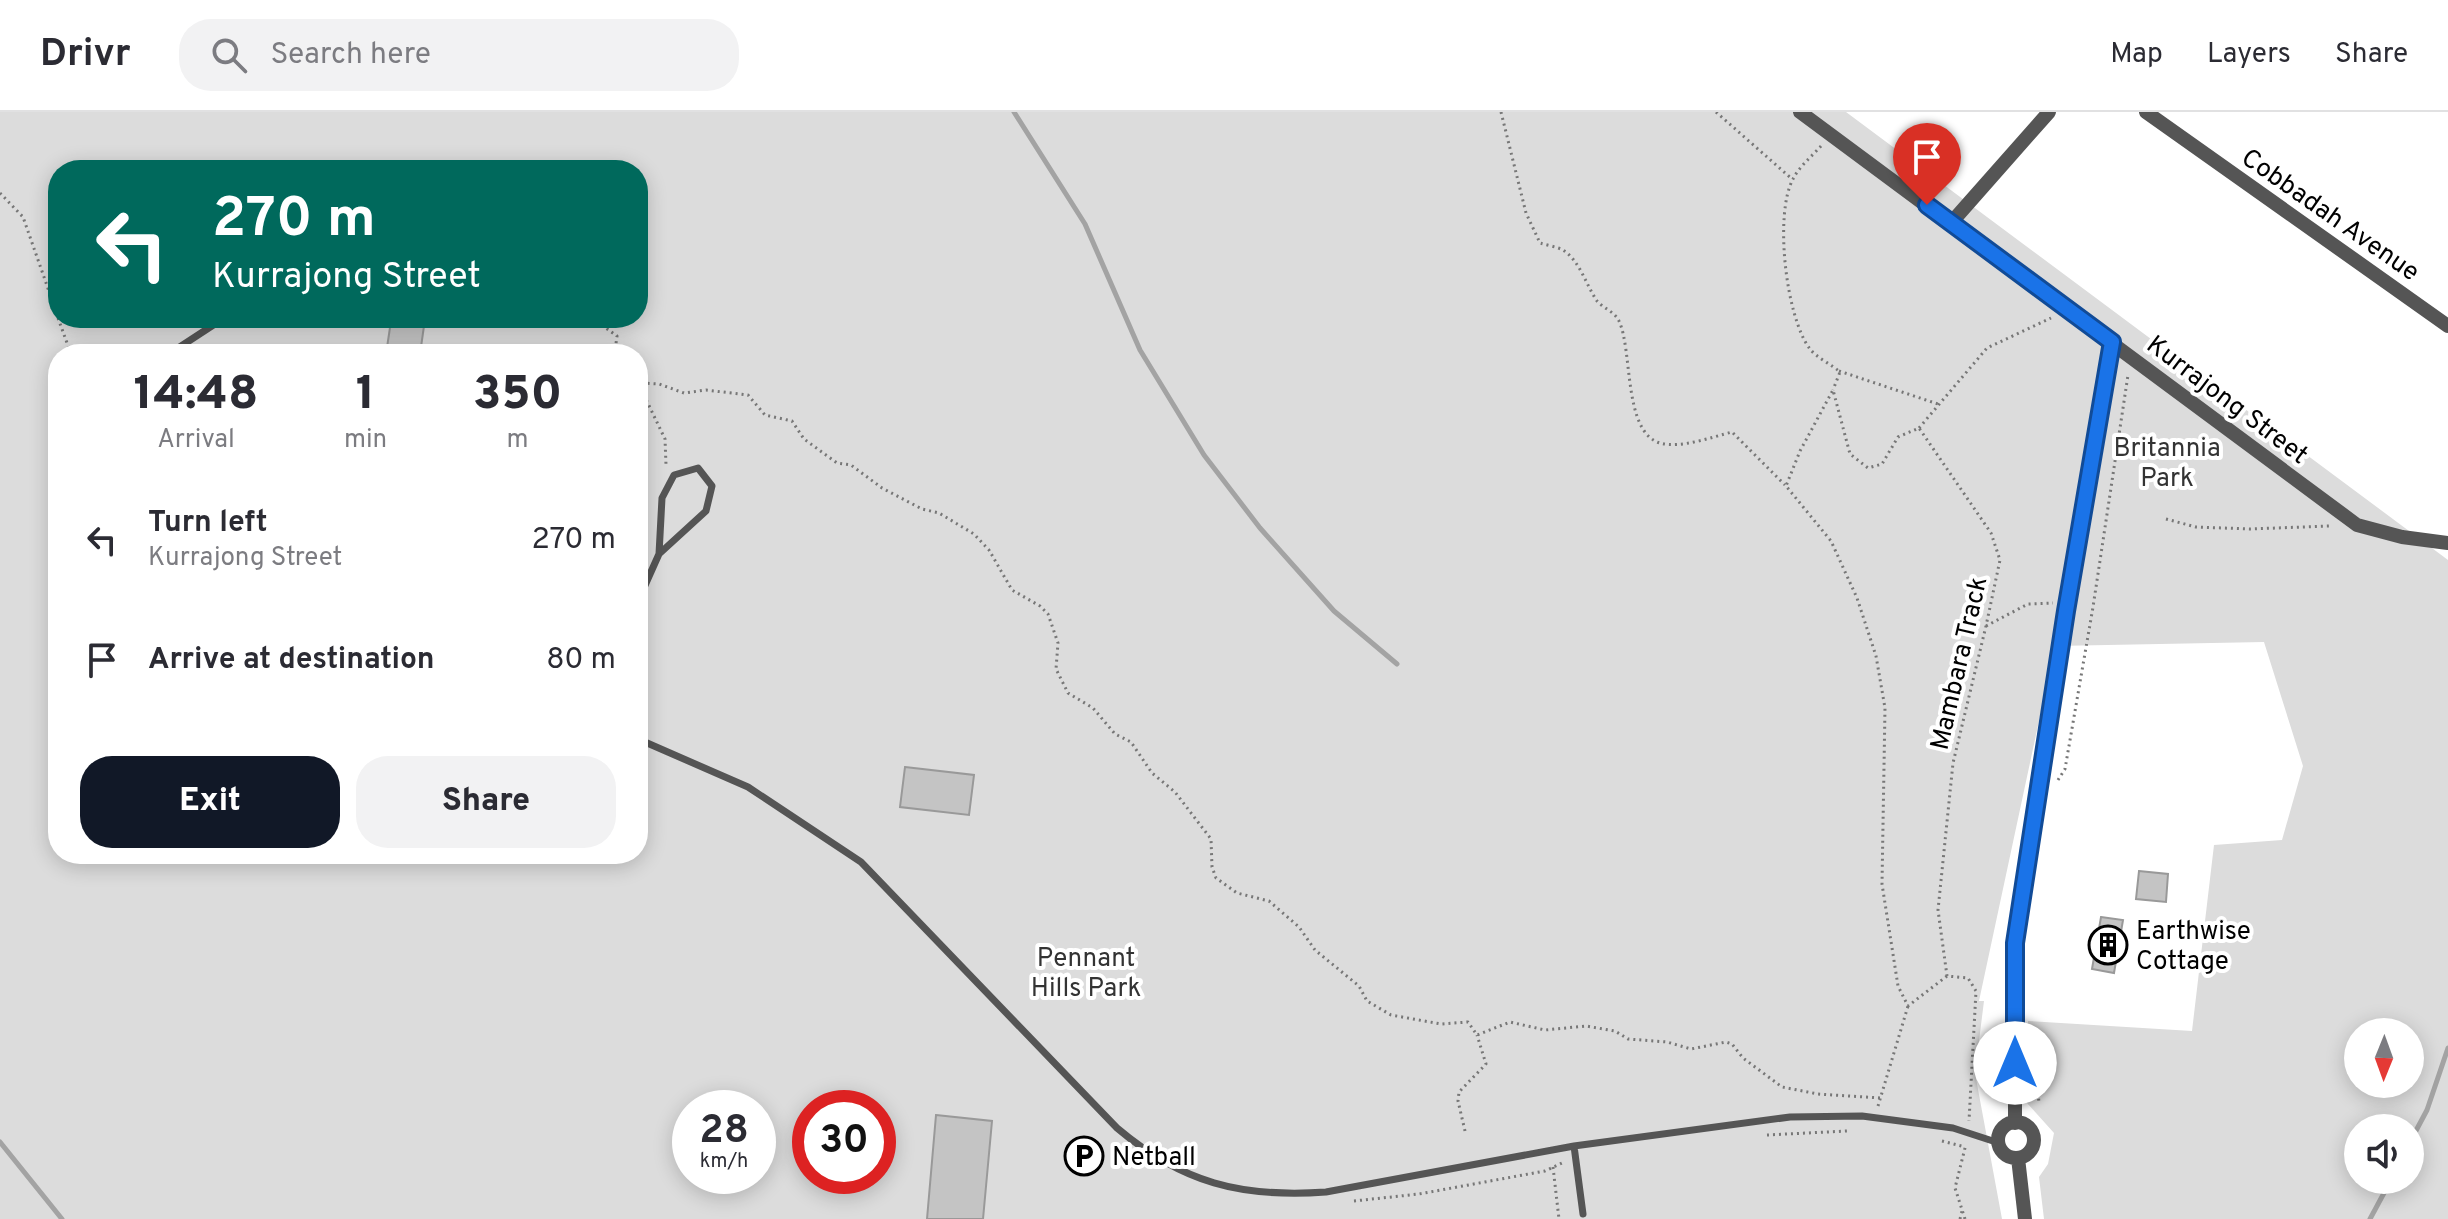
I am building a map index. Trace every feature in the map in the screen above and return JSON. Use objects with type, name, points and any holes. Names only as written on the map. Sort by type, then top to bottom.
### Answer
[{"type":"street","name":"Kurrajong Street","points":[[1800,112],[2357,525]]},
{"type":"street","points":[[1951,223],[2049,112]]},
{"type":"street","name":"Cobbadah Avenue","points":[[2146,112],[2448,326]]},
{"type":"street","points":[[2015,1123],[2015,943],[2067,602],[2112,342]]},
{"type":"street","points":[[2357,525],[2402,537],[2448,543]]},
{"type":"street","points":[[2015,1123],[2028,1127],[2034,1139],[2030,1151],[2018,1158],[2006,1154],[1999,1143],[1998,1137],[2004,1127],[2015,1123]]},
{"type":"street","points":[[2018,1158],[2025,1219]]},
{"type":"lane","points":[[184,344],[209,328]]},
{"type":"lane","points":[[648,579],[659,554],[662,498],[674,475],[698,468],[712,486],[706,511],[659,554]]},
{"type":"lane","points":[[648,743],[748,787],[861,862],[1117,1128],[1141,1148],[1196,1178],[1259,1193],[1290,1195],[1326,1192],[1574,1146],[1790,1117],[1874,1118],[1969,1131],[1999,1143]]},
{"type":"lane","points":[[1574,1146],[1583,1214]]},
{"type":"path","name":"Mambara Track","points":[[1501,112],[1526,213],[1540,243],[1564,251],[1581,271],[1598,303],[1618,318],[1628,350],[1634,412],[1645,434],[1660,443],[1688,443],[1732,432],[1786,486],[1831,541],[1857,598],[1876,656],[1885,708],[1882,884],[1898,986],[1908,1006]]},
{"type":"path","points":[[1716,112],[1792,179]]},
{"type":"path","points":[[1831,135],[1792,179],[1783,219],[1787,282],[1799,326],[1811,350],[1839,371],[1940,405]]},
{"type":"path","points":[[0,193],[23,217],[48,288]]},
{"type":"path","points":[[1833,390],[1850,454],[1868,468],[1882,464],[1898,437],[1919,428],[1987,348],[2068,309]]},
{"type":"path","points":[[606,328],[617,336],[616,344]]},
{"type":"path","points":[[2051,790],[2065,769],[2131,357]]},
{"type":"path","points":[[1786,486],[1800,451],[1833,390],[1839,371]]},
{"type":"path","points":[[648,383],[684,393],[706,390],[748,395],[765,415],[792,421],[804,439],[837,463],[851,465],[882,488],[922,509],[939,513],[974,534],[989,550],[1012,590],[1048,614],[1058,643],[1056,669],[1068,693],[1093,708],[1115,734],[1131,742],[1152,773],[1175,792],[1211,839],[1212,867],[1216,878],[1237,893],[1269,901],[1299,927],[1315,950],[1359,986],[1367,1001],[1391,1015],[1441,1024],[1468,1022],[1477,1035],[1486,1064],[1459,1092],[1465,1131]]},
{"type":"path","points":[[648,404],[665,439],[667,489]]},
{"type":"path","name":"Mambara Track","points":[[1919,428],[1991,533],[2000,560],[1953,763],[1938,910],[1947,976]]},
{"type":"path","points":[[2166,519],[2196,527],[2250,529],[2357,525]]},
{"type":"path","points":[[1986,626],[2028,604],[2067,602]]},
{"type":"path","points":[[1874,1118],[1908,1006],[1947,976],[1968,978],[1976,991],[1969,1131],[1955,1188],[1962,1219]]},
{"type":"path","points":[[1477,1035],[1510,1022],[1545,1030],[1586,1026],[1615,1031],[1628,1039],[1667,1042],[1691,1049],[1726,1042],[1782,1087],[1818,1094],[1880,1098]]},
{"type":"path","points":[[2032,1031],[2039,1103]]},
{"type":"path","points":[[1766,1135],[1855,1130]]},
{"type":"path","points":[[1939,1140],[1965,1147]]},
{"type":"path","points":[[1341,1203],[1419,1194],[1545,1171],[1576,1159]]},
{"type":"path","points":[[1553,1167],[1559,1219]]},
{"type":"green space","points":[[0,112],[1846,112],[2448,560],[2448,1219],[2044,1219],[2039,1177],[2048,1164],[2054,1133],[2027,1103],[2028,1021],[2192,1031],[2214,845],[2282,840],[2303,766],[2264,642],[2055,646],[1979,1001],[1984,1001],[1975,1073],[2002,1219],[0,1219]]},
{"type":"building","points":[[390,328],[424,328],[421,344],[388,344]]},
{"type":"building","points":[[905,767],[974,775],[969,815],[900,807]]},
{"type":"building","points":[[2139,871],[2168,874],[2166,902],[2136,899]]},
{"type":"building","name":"Earthwise Cottage","points":[[2101,917],[2123,920],[2114,973],[2092,969]]},
{"type":"building","points":[[936,1115],[992,1121],[983,1219],[927,1219]]},
{"type":"waterway","points":[[1014,112],[1085,224],[1140,350],[1204,455],[1260,528],[1334,611],[1397,664]]},
{"type":"waterway","points":[[2424,1116],[2448,1048]]},
{"type":"waterway","points":[[0,1142],[62,1219]]},
{"type":"waterway","points":[[2370,1219],[2383,1194]]},
{"type":"place","name":"Earthwise Cottage","points":[[2108,945]]},
{"type":"place","name":"Netball","points":[[1084,1156]]},
{"type":"route","points":[[1927,205],[2112,342],[2066,611],[2015,943],[2015,1063]]},
{"type":"park label","name":"Britannia Park","points":[[2167,462]]},
{"type":"park label","name":"Pennant Hills Park","points":[[1086,972]]}]
